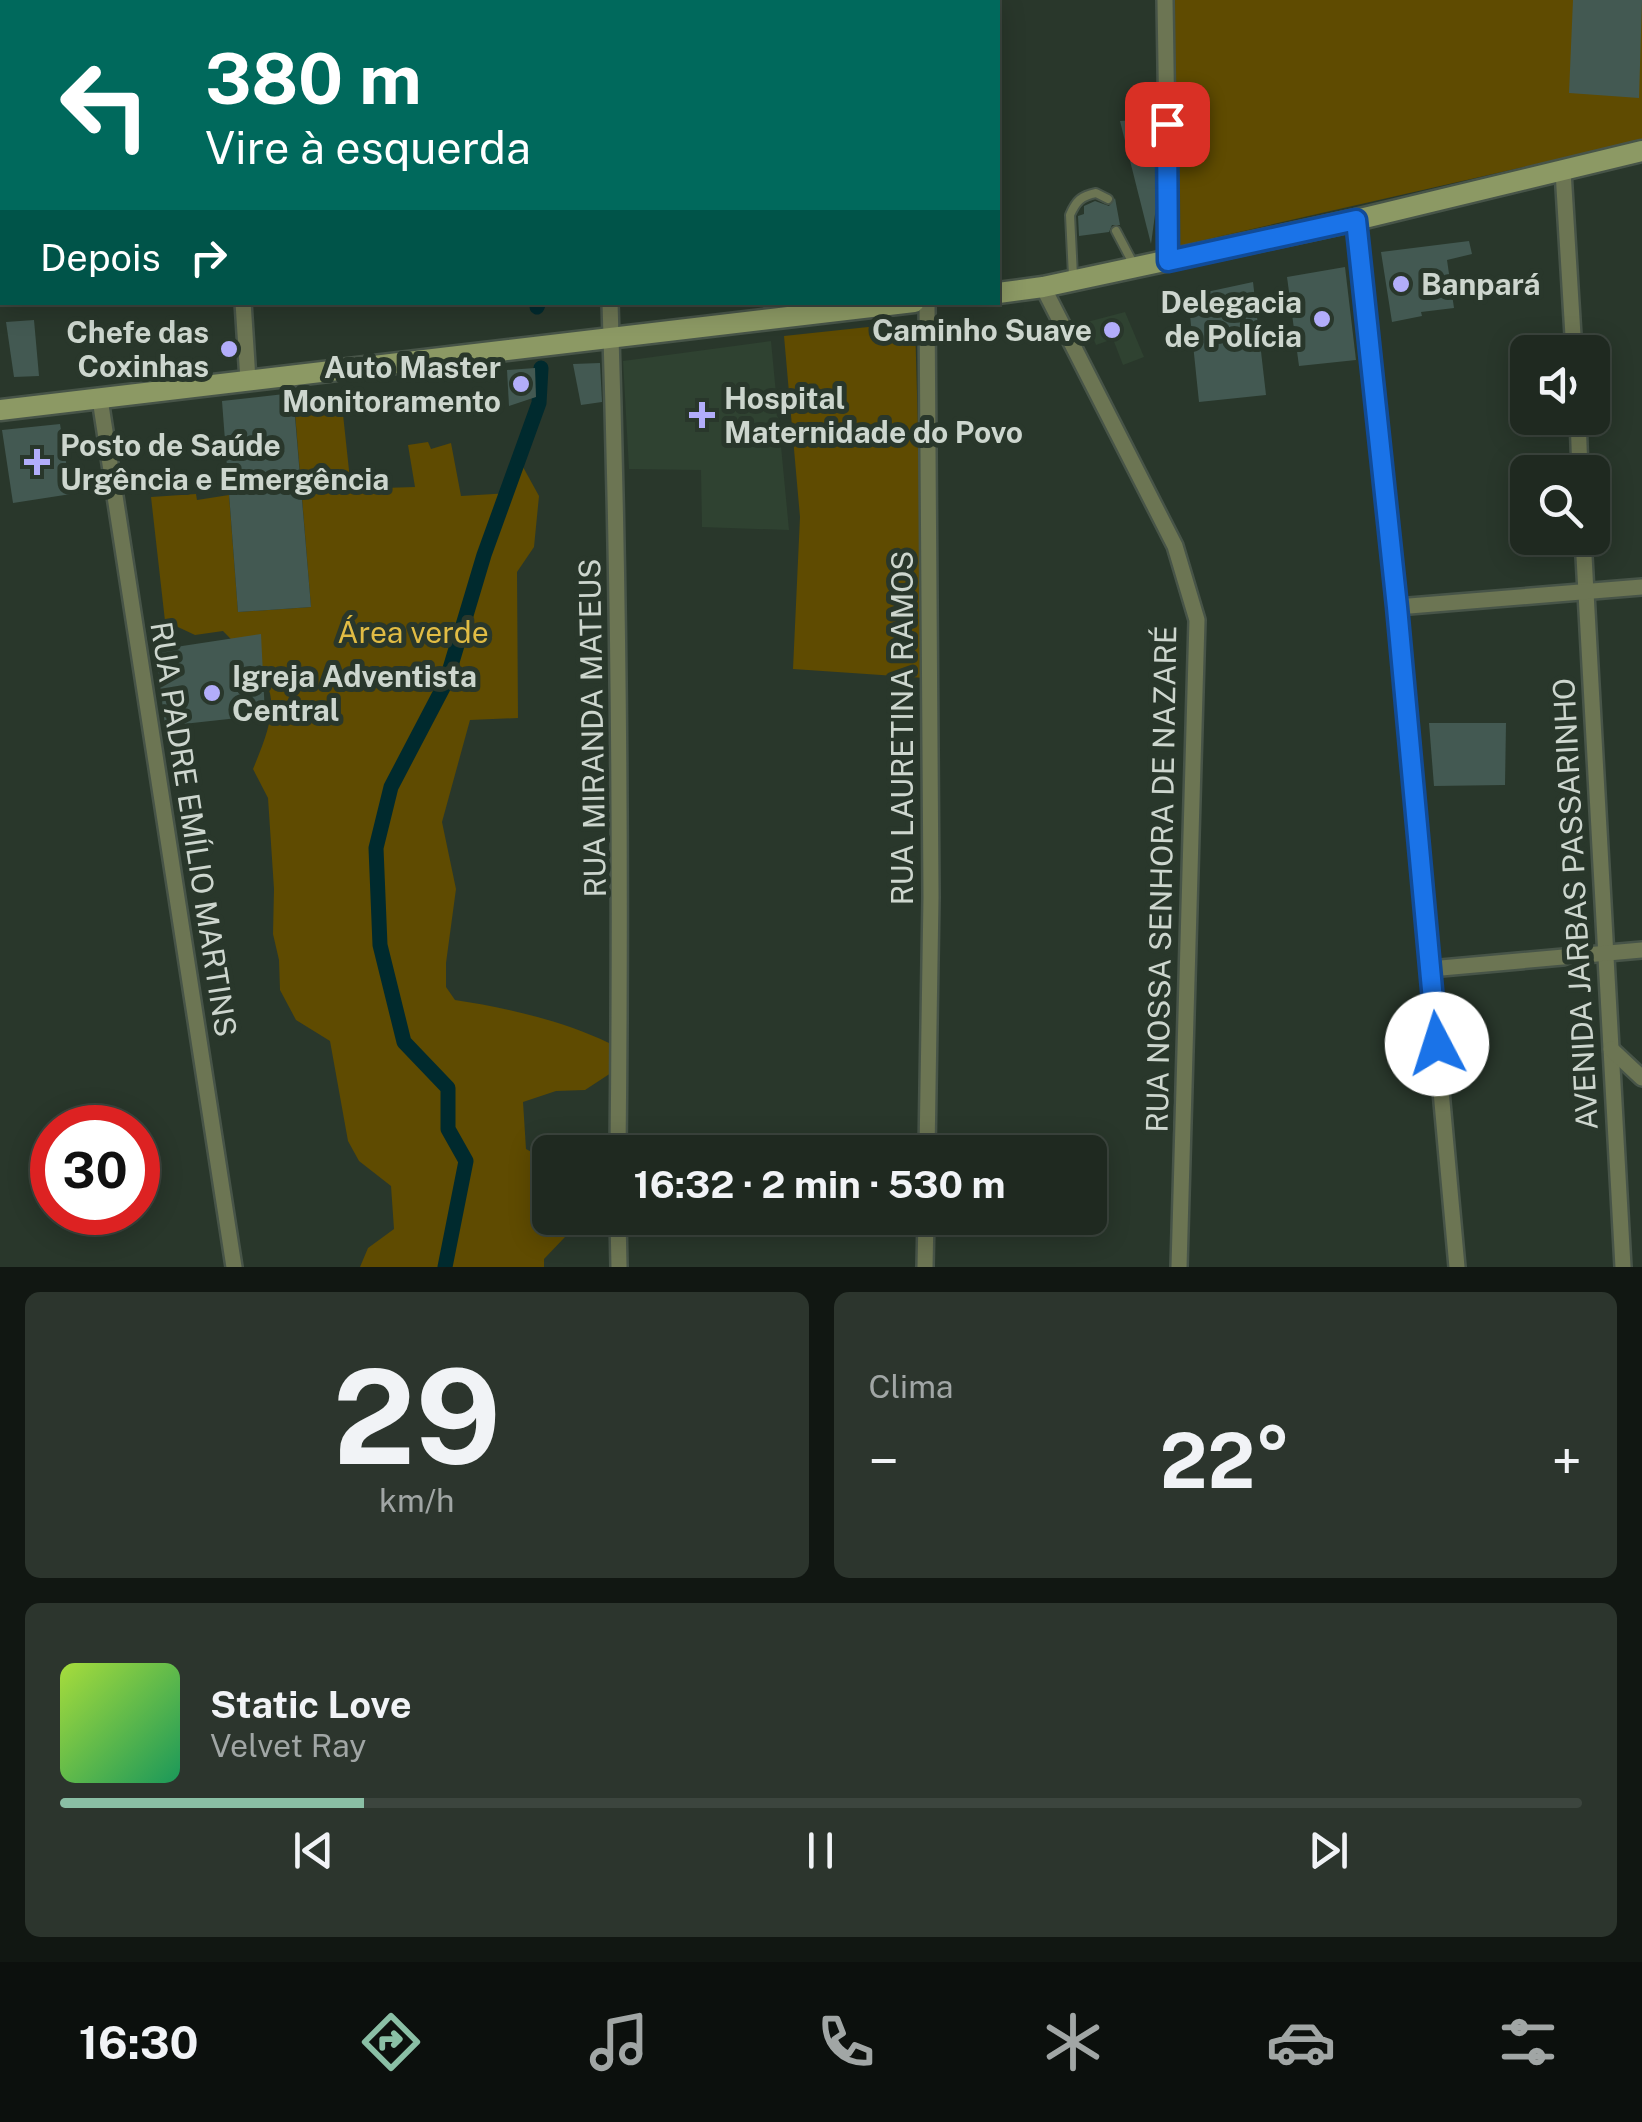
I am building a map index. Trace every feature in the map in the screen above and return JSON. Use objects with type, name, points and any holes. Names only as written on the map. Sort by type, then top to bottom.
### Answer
[{"type":"main road","points":[[1000,293],[1074,281],[1356,220],[1642,152]]},
{"type":"main road","points":[[0,410],[875,305]]},
{"type":"street","points":[[1165,0],[1168,261]]},
{"type":"street","points":[[1562,171],[1573,335]]},
{"type":"street","points":[[1356,220],[1397,607],[1457,1267]]},
{"type":"street","name":"RUA NOSSA SENHORA DE NAZARÉ","points":[[1042,287],[1175,546],[1197,620],[1179,1267]]},
{"type":"street","points":[[244,305],[248,380]]},
{"type":"street","name":"RUA MIRANDA MATEUS","points":[[610,305],[618,554],[618,1135]]},
{"type":"street","name":"RUA LAURETINA RAMOS","points":[[926,305],[931,898],[927,1135]]},
{"type":"street","name":"RUA PADRE EMÍLIO MARTINS","points":[[100,400],[234,1267]]},
{"type":"street","name":"AVENIDA JARBAS PASSARINHO","points":[[1584,555],[1623,1267]]},
{"type":"street","points":[[1397,607],[1642,587]]},
{"type":"street","points":[[1430,970],[1642,950]]},
{"type":"street","points":[[1611,1049],[1642,1078]]},
{"type":"street","points":[[618,1235],[619,1267]]},
{"type":"street","points":[[925,1267],[926,1235]]},
{"type":"lane","points":[[1074,281],[1070,215],[1082,196],[1096,193],[1108,199]]},
{"type":"lane","points":[[1116,231],[1136,268]]},
{"type":"shaded area","name":"Caminho Suave","points":[[1125,312],[1144,357],[1123,365],[1113,339],[1096,345],[1087,322]]},
{"type":"shaded area","name":"Hospital Maternidade do Povo","points":[[771,341],[789,530],[702,527],[701,470],[629,469],[623,361]]},
{"type":"green space","points":[[1174,0],[1642,0],[1642,140],[1173,247]]},
{"type":"green space","points":[[915,322],[925,678],[793,669],[800,517],[784,336]]},
{"type":"green space","name":"Área verde","points":[[342,405],[351,489],[415,487],[408,445],[428,442],[431,449],[451,443],[461,496],[510,493],[523,467],[539,496],[534,547],[517,572],[518,718],[470,720],[442,822],[456,889],[446,963],[446,987],[455,1000],[534,1016],[609,1043],[611,1073],[585,1090],[556,1091],[523,1102],[526,1149],[532,1152],[532,1235],[565,1235],[544,1259],[544,1267],[360,1267],[368,1248],[394,1229],[391,1186],[359,1161],[348,1141],[330,1041],[296,1020],[280,990],[273,934],[268,798],[253,769],[269,724],[270,693],[255,665],[223,631],[195,635],[165,621],[151,497],[196,494],[197,500],[229,495],[238,612],[311,607],[295,413]]},
{"type":"building","points":[[1573,0],[1642,0],[1639,98],[1569,93]]},
{"type":"building","points":[[1156,119],[1157,200],[1151,244],[1120,121]]},
{"type":"building","points":[[1115,198],[1120,225],[1112,225],[1109,232],[1079,236],[1078,216],[1084,214],[1084,206],[1095,201],[1109,206]]},
{"type":"building","points":[[1469,241],[1472,254],[1447,260],[1454,308],[1421,312],[1422,316],[1392,322],[1381,252]]},
{"type":"building","name":"Delegacia de Polícia","points":[[1345,267],[1356,360],[1299,366],[1287,277]]},
{"type":"building","points":[[1253,282],[1266,395],[1199,402],[1188,296]]},
{"type":"building","points":[[34,320],[39,376],[14,377],[6,322]]},
{"type":"building","points":[[600,363],[602,402],[581,405],[573,364]]},
{"type":"building","name":"Auto Master Monitoramento","points":[[535,368],[536,397],[509,406],[507,370]]},
{"type":"building","points":[[293,393],[311,607],[238,612],[222,401]]},
{"type":"building","name":"Posto de Saúde Urgência e Emergência","points":[[60,424],[71,494],[13,503],[2,430]]},
{"type":"building","name":"Igreja Adventista Central","points":[[261,634],[265,715],[165,726],[156,650]]},
{"type":"building","points":[[1429,723],[1506,723],[1505,785],[1434,786]]},
{"type":"waterway","points":[[445,1267],[466,1161],[448,1129],[448,1088],[404,1042],[380,945],[376,848],[391,787],[446,682],[484,555],[539,403],[541,368]]},
{"type":"place","name":"Banpará","points":[[1401,284]]},
{"type":"place","name":"Delegacia de Polícia","points":[[1322,319]]},
{"type":"place","name":"Caminho Suave","points":[[1112,330]]},
{"type":"place","name":"Chefe das Coxinhas","points":[[229,349]]},
{"type":"place","name":"Auto Master Monitoramento","points":[[521,384]]},
{"type":"place","name":"Hospital Maternidade do Povo","points":[[702,415]]},
{"type":"place","name":"Posto de Saúde Urgência e Emergência","points":[[37,462]]},
{"type":"place","name":"Igreja Adventista Central","points":[[212,693]]},
{"type":"route","points":[[1167,124],[1168,261],[1356,220],[1437,1044]]}]
